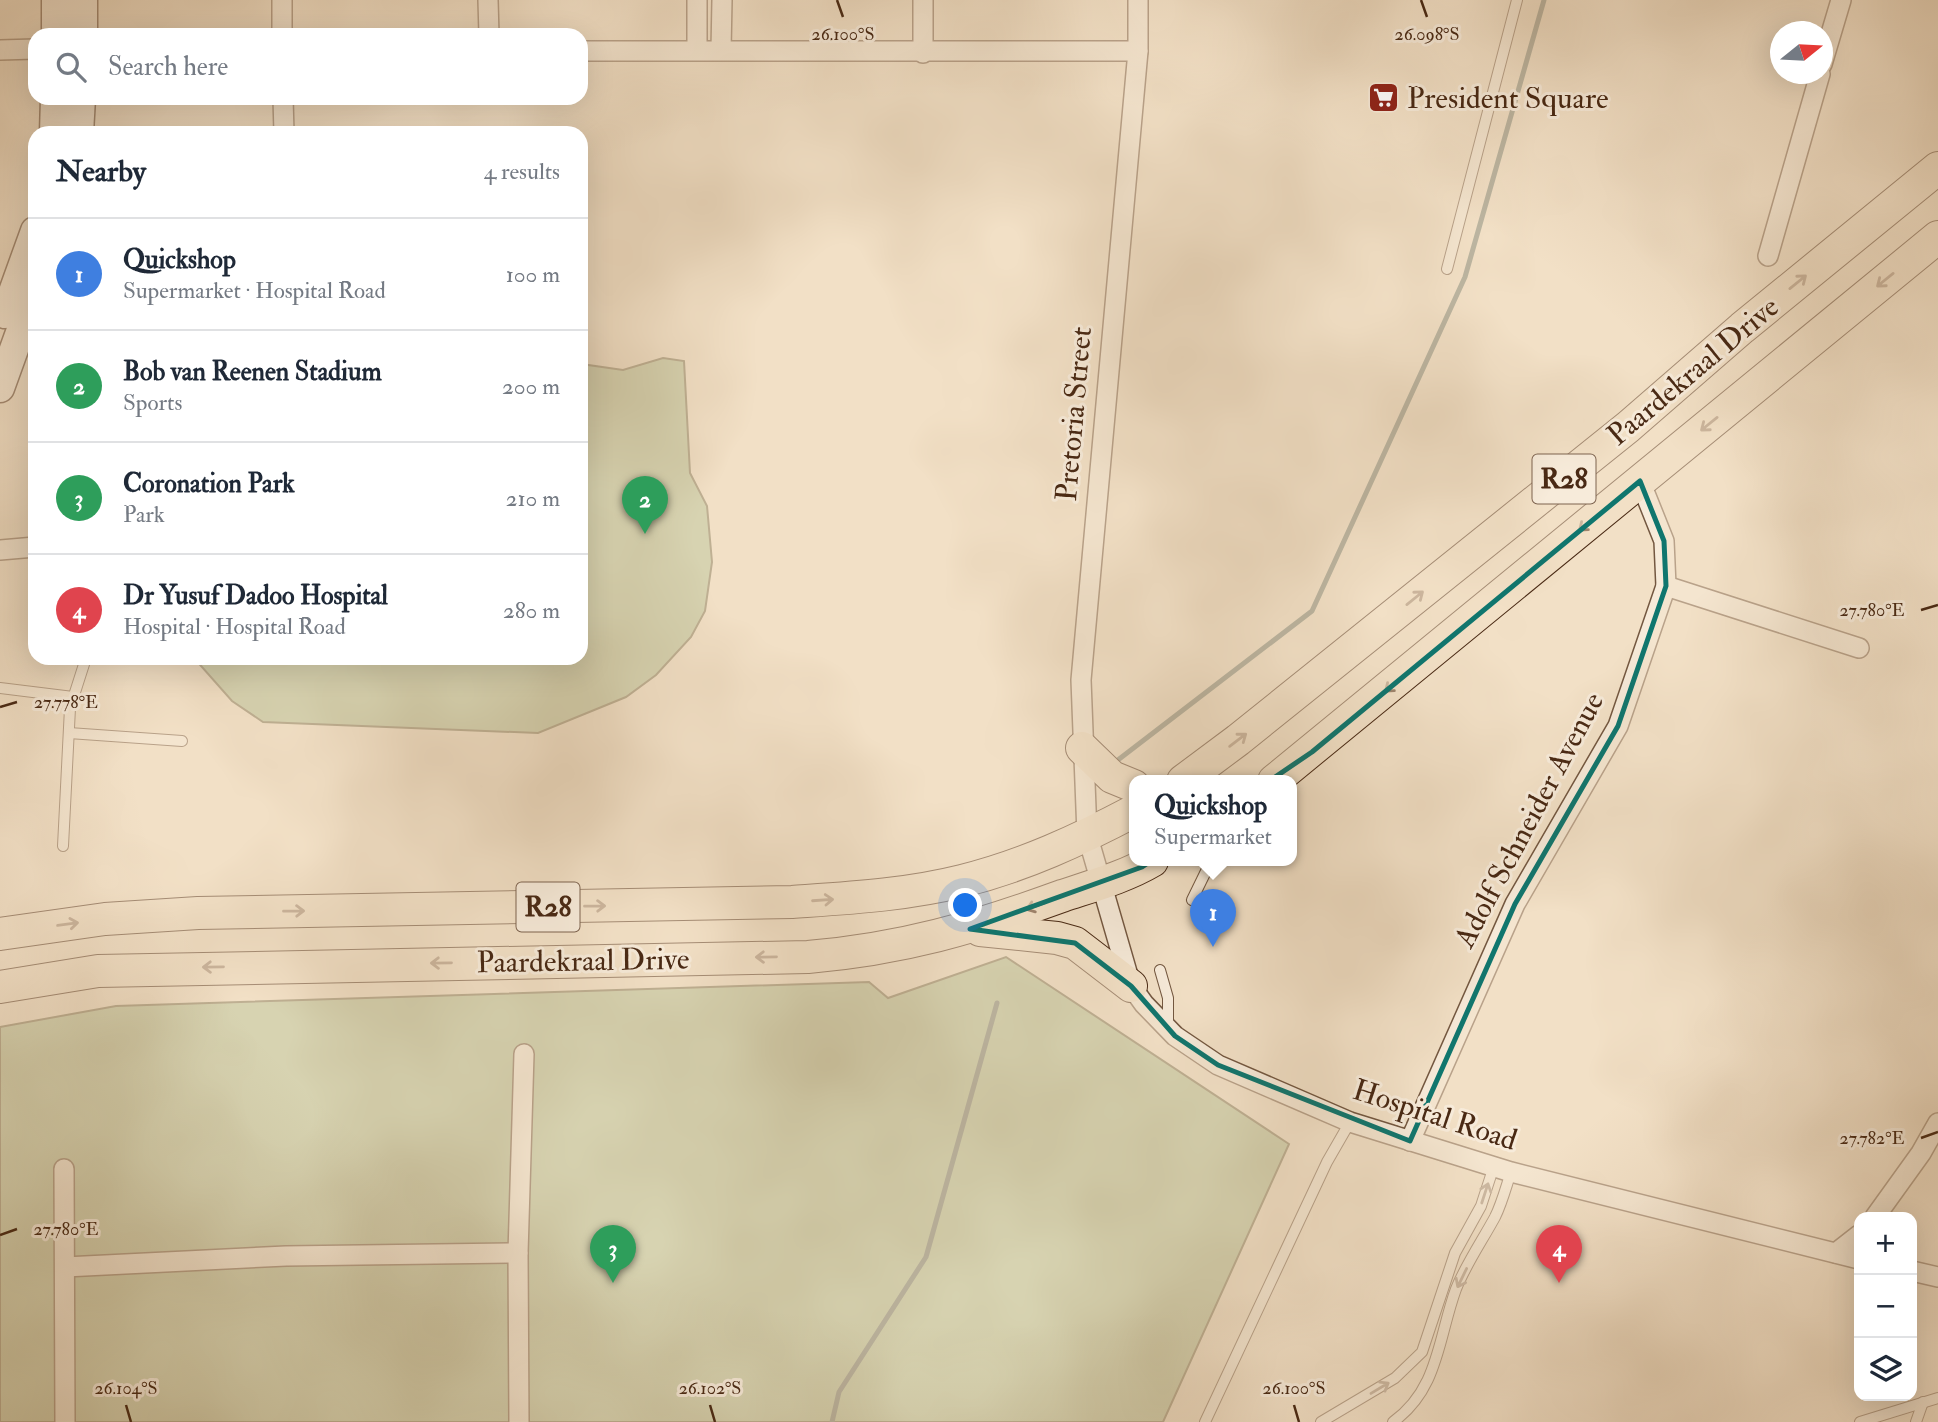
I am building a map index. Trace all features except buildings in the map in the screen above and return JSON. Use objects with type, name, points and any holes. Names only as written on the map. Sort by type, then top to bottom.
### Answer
[{"type":"main road","points":[[56,0],[56,28]]},
{"type":"main road","points":[[83,0],[83,28]]},
{"type":"main road","points":[[54,126],[55,105]]},
{"type":"main road","points":[[79,126],[81,105]]},
{"type":"main road","name":"Paardekraal Drive","points":[[1191,775],[1628,427],[1742,328],[1938,168]]},
{"type":"main road","name":"Paardekraal Drive","points":[[1281,775],[1938,237]]},
{"type":"main road","points":[[4,354],[28,259]]},
{"type":"main road","points":[[4,354],[28,304]]},
{"type":"main road","points":[[1082,748],[1112,777],[1129,784]]},
{"type":"main road","name":"Paardekraal Drive","points":[[0,934],[105,919],[198,913],[792,902],[868,897],[963,881],[1063,847],[1129,813]]},
{"type":"main road","name":"Paardekraal Drive","points":[[0,987],[98,971],[808,957],[885,948],[970,929],[1140,866]]},
{"type":"main road","points":[[970,929],[1057,938],[1075,943],[1131,986]]},
{"type":"street","points":[[282,0],[282,28]]},
{"type":"street","points":[[488,0],[489,28]]},
{"type":"street","points":[[697,0],[697,49]]},
{"type":"street","points":[[721,50],[722,0]]},
{"type":"street","points":[[923,0],[923,53]]},
{"type":"street","name":"Pretoria Street","points":[[1100,883],[1087,834],[1081,680],[1138,51],[1138,0]]},
{"type":"street","points":[[1833,27],[1841,0]]},
{"type":"street","points":[[0,50],[28,49]]},
{"type":"street","points":[[588,51],[1138,51]]},
{"type":"street","points":[[1768,256],[1817,84]]},
{"type":"street","points":[[283,105],[284,126]]},
{"type":"street","name":"Adolf Schneider Avenue","points":[[1410,1141],[1515,904],[1618,726],[1666,586],[1664,541],[1640,481]]},
{"type":"street","points":[[0,550],[28,548]]},
{"type":"street","points":[[1666,586],[1859,648]]},
{"type":"street","name":"Hospital Road","points":[[1100,883],[1131,986],[1168,1029],[1218,1065],[1350,1122],[1502,1169],[1854,1258]]},
{"type":"street","points":[[519,1422],[518,1253],[524,1054]]},
{"type":"street","points":[[1879,1212],[1922,1153],[1938,1123]]},
{"type":"street","points":[[64,1169],[65,1422]]},
{"type":"street","points":[[1836,1253],[1854,1239]]},
{"type":"street","points":[[65,1267],[286,1256],[518,1253]]},
{"type":"street","points":[[1917,1272],[1938,1277]]},
{"type":"lane","points":[[1447,269],[1517,0]]},
{"type":"lane","points":[[63,846],[73,697],[84,665]]},
{"type":"lane","points":[[0,688],[73,697]]},
{"type":"lane","points":[[69,733],[182,741]]},
{"type":"lane","points":[[1192,900],[1209,866]]},
{"type":"lane","points":[[1160,970],[1168,998],[1168,1029]]},
{"type":"lane","points":[[1205,1422],[1327,1162],[1350,1122]]},
{"type":"lane","points":[[1321,1422],[1395,1378],[1422,1352],[1455,1253],[1502,1169]]},
{"type":"lane","points":[[1393,1422],[1408,1411],[1426,1387],[1436,1366],[1457,1288],[1496,1214],[1502,1169]]},
{"type":"lane","points":[[1860,1422],[1938,1398]]},
{"type":"lane","points":[[1916,1422],[1923,1402]]},
{"type":"highlighted area","points":[[1640,481],[1664,541],[1666,586],[1618,726],[1515,904],[1410,1141],[1218,1065],[1175,1036],[1131,986],[1075,943],[970,929],[1142,867],[1312,752]]},
{"type":"green space","points":[[663,358],[684,361],[690,473],[707,506],[712,562],[705,611],[691,637],[656,675],[626,697],[538,733],[263,722],[232,701],[200,665],[588,665],[588,365],[623,370]]},
{"type":"green space","points":[[1006,957],[1289,1144],[1163,1422],[0,1422],[0,1027],[116,1006],[869,982],[888,998]]},
{"type":"waterway","points":[[1114,763],[1312,611],[1465,277],[1544,0]]},
{"type":"waterway","points":[[832,1422],[839,1392],[926,1257],[997,1003]]},
{"type":"place","name":"President Square","points":[[1384,98]]},
{"type":"place","name":"Bob van Reenen Stadium","points":[[645,534]]},
{"type":"place","name":"Quickshop","points":[[1213,947]]},
{"type":"place","name":"Coronation Park","points":[[613,1283]]},
{"type":"place","name":"Dr Yusuf Dadoo Hospital","points":[[1559,1283]]}]
